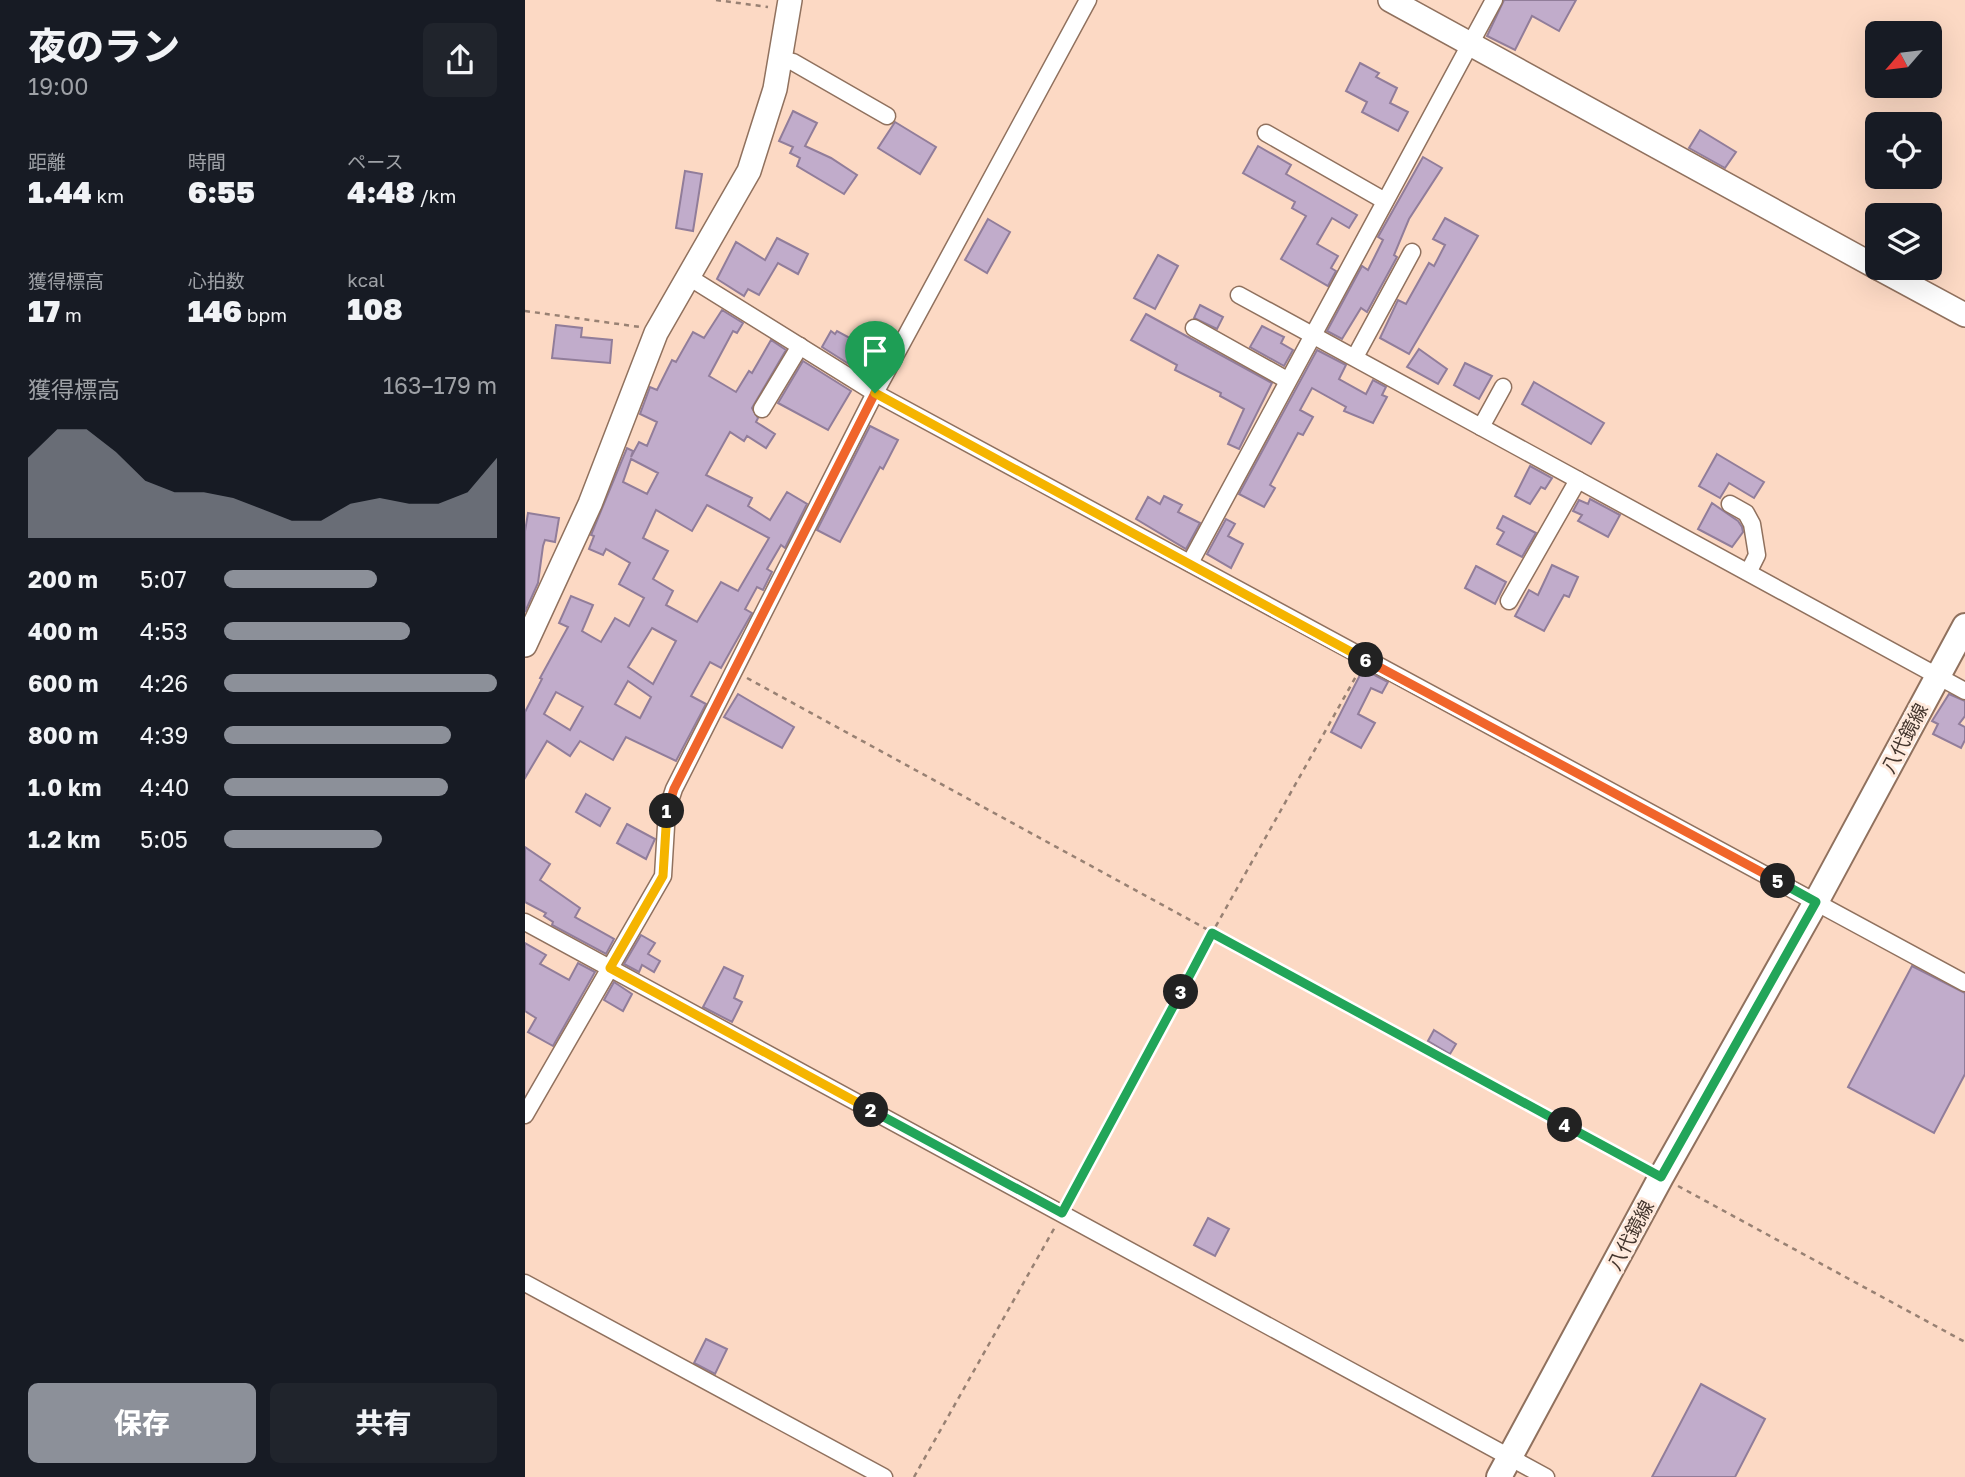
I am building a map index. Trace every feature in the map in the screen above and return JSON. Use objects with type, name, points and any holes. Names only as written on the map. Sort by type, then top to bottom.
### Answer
[{"type":"main road","name":"八代鏡線","points":[[1504,1467],[1965,626]]},
{"type":"street","points":[[525,1115],[663,876],[667,810],[674,789],[875,393],[1088,0]]},
{"type":"street","points":[[1390,0],[1865,261]]},
{"type":"street","points":[[1190,563],[1494,0]]},
{"type":"street","points":[[528,632],[590,504],[656,333],[749,171],[775,89],[790,5]]},
{"type":"street","points":[[780,59],[793,62],[887,116]]},
{"type":"street","points":[[1266,133],[1385,201]]},
{"type":"street","points":[[1355,357],[1412,252]]},
{"type":"street","points":[[687,276],[875,393],[1965,983]]},
{"type":"street","points":[[1900,280],[1965,316]]},
{"type":"street","points":[[1239,295],[1965,691]]},
{"type":"street","points":[[1194,328],[1287,380]]},
{"type":"street","points":[[762,409],[800,346]]},
{"type":"street","points":[[1481,427],[1503,387]]},
{"type":"street","points":[[1509,601],[1579,480]]},
{"type":"street","points":[[1730,504],[1746,513],[1752,524],[1757,555],[1749,572]]},
{"type":"street","points":[[525,922],[1062,1213],[1504,1467],[1546,1477]]},
{"type":"street","points":[[525,1283],[884,1477]]},
{"type":"path","points":[[716,0],[790,5]]},
{"type":"path","points":[[525,311],[640,327]]},
{"type":"path","points":[[914,1477],[1365,660]]},
{"type":"path","points":[[735,671],[1965,1342]]},
{"type":"building","points":[[1504,0],[1576,0],[1559,31],[1532,16],[1515,50],[1487,36]]},
{"type":"building","points":[[1360,63],[1379,73],[1376,77],[1397,88],[1390,103],[1408,112],[1398,131],[1362,112],[1367,102],[1346,91]]},
{"type":"building","points":[[793,111],[817,123],[805,146],[831,158],[857,175],[844,194],[797,166],[800,158],[790,153],[793,147],[779,141]]},
{"type":"building","points":[[895,122],[936,147],[920,174],[878,148]]},
{"type":"building","points":[[1700,130],[1736,152],[1725,168],[1689,148]]},
{"type":"building","points":[[1258,146],[1291,165],[1286,174],[1357,215],[1349,228],[1332,218],[1317,244],[1338,256],[1331,268],[1336,271],[1328,286],[1281,259],[1306,216],[1292,208],[1295,202],[1243,173]]},
{"type":"building","points":[[1423,157],[1442,168],[1409,219],[1394,255],[1397,257],[1367,312],[1361,308],[1342,339],[1327,331],[1362,266],[1368,270],[1383,240],[1378,237]]},
{"type":"building","points":[[685,171],[702,174],[693,231],[676,228]]},
{"type":"building","points":[[1445,218],[1478,236],[1409,354],[1380,338],[1398,300],[1406,304],[1429,263],[1434,266],[1445,245],[1433,239]]},
{"type":"building","points":[[988,219],[1010,232],[987,273],[965,260]]},
{"type":"building","points":[[777,238],[808,254],[798,274],[778,263],[759,295],[748,289],[744,296],[717,279],[736,242],[765,260]]},
{"type":"building","points":[[1158,255],[1178,266],[1155,309],[1134,298]]},
{"type":"building","points":[[1200,305],[1223,317],[1217,329],[1194,318]]},
{"type":"building","points":[[722,310],[743,323],[737,333],[733,331],[709,376],[736,392],[749,371],[752,373],[771,340],[786,350],[752,408],[758,418],[756,422],[775,434],[766,448],[747,436],[744,441],[730,432],[706,475],[752,498],[748,506],[770,520],[787,492],[807,504],[785,548],[781,545],[767,569],[772,572],[763,590],[757,587],[745,609],[752,613],[721,668],[710,662],[691,696],[706,704],[676,761],[626,737],[613,760],[580,741],[570,756],[547,741],[525,778],[525,712],[568,627],[559,623],[571,596],[593,605],[582,631],[601,642],[615,618],[629,626],[644,598],[619,584],[630,563],[606,549],[603,555],[589,549],[594,536],[591,535],[627,448],[633,451],[631,457],[639,442],[647,446],[657,422],[640,414],[650,387],[657,390],[672,360],[676,362],[693,332],[704,338]],"holes":[[[631,459],[658,473],[647,494],[623,482]],[[707,505],[769,538],[738,591],[721,582],[697,622],[666,605],[673,591],[653,579],[668,551],[643,538],[656,510],[692,531]],[[652,628],[676,641],[653,684],[628,667]],[[628,681],[651,697],[640,718],[615,704]],[[556,692],[583,707],[570,730],[544,714]]]},
{"type":"building","points":[[1146,314],[1272,383],[1239,449],[1228,444],[1244,409],[1220,396],[1221,393],[1175,370],[1177,365],[1131,340]]},
{"type":"building","points":[[556,325],[582,328],[581,337],[612,340],[610,363],[552,358]]},
{"type":"building","points":[[1262,326],[1284,337],[1281,343],[1293,350],[1284,366],[1250,347]]},
{"type":"building","points":[[831,331],[835,334],[837,331],[883,356],[873,374],[865,369],[863,373],[822,347]]},
{"type":"building","points":[[1419,349],[1447,369],[1438,384],[1407,367]]},
{"type":"building","points":[[1317,350],[1346,365],[1339,379],[1366,394],[1373,380],[1386,387],[1382,395],[1387,397],[1373,423],[1344,411],[1346,407],[1312,388],[1300,410],[1313,417],[1303,435],[1298,433],[1270,485],[1275,488],[1264,507],[1239,494]]},
{"type":"building","points":[[803,361],[851,391],[828,430],[778,403]]},
{"type":"building","points":[[1465,363],[1492,376],[1479,399],[1454,385]]},
{"type":"building","points":[[1534,382],[1604,423],[1591,444],[1522,404]]},
{"type":"building","points":[[870,426],[898,440],[883,469],[880,467],[840,542],[817,530]]},
{"type":"building","points":[[1717,454],[1764,482],[1754,498],[1729,483],[1720,498],[1699,486]]},
{"type":"building","points":[[1530,466],[1552,478],[1545,489],[1541,487],[1530,504],[1515,496]]},
{"type":"building","points":[[1164,496],[1182,505],[1178,512],[1200,523],[1186,549],[1136,519],[1148,497],[1160,504]]},
{"type":"building","points":[[1590,499],[1620,515],[1608,537],[1578,521],[1582,515],[1573,511],[1579,500],[1588,504]]},
{"type":"building","points":[[1712,503],[1738,521],[1742,527],[1743,532],[1732,547],[1698,529]]},
{"type":"building","points":[[528,513],[559,518],[555,542],[545,540],[538,583],[525,612],[525,531]]},
{"type":"building","points":[[1503,516],[1536,533],[1522,557],[1497,544],[1504,532],[1497,528]]},
{"type":"building","points":[[1226,519],[1235,524],[1228,536],[1243,544],[1231,568],[1207,554]]},
{"type":"building","points":[[1552,565],[1578,577],[1569,597],[1564,595],[1544,631],[1515,616],[1529,590],[1538,595]]},
{"type":"building","points":[[1476,566],[1506,582],[1495,604],[1465,588]]},
{"type":"building","points":[[1363,669],[1388,682],[1382,693],[1371,688],[1358,714],[1375,723],[1361,748],[1331,732]]},
{"type":"building","points":[[738,694],[794,727],[782,748],[724,717]]},
{"type":"building","points":[[1949,694],[1965,701],[1965,716],[1959,724],[1965,727],[1965,740],[1961,748],[1933,734],[1938,724],[1932,721]]},
{"type":"building","points":[[586,794],[610,808],[600,826],[576,812]]},
{"type":"building","points":[[627,824],[655,839],[646,859],[617,843]]},
{"type":"building","points":[[525,847],[550,864],[540,880],[580,908],[575,917],[614,939],[606,954],[552,925],[553,922],[544,916],[546,913],[525,902]]},
{"type":"building","points":[[641,935],[655,943],[648,954],[660,961],[654,972],[642,965],[639,972],[624,964]]},
{"type":"building","points":[[525,943],[546,955],[540,964],[569,980],[578,963],[595,972],[553,1046],[528,1032],[536,1018],[525,1011]]},
{"type":"building","points":[[1912,966],[1965,993],[1965,1074],[1934,1133],[1848,1087]]},
{"type":"building","points":[[724,967],[743,976],[734,998],[742,1002],[732,1022],[703,1007]]},
{"type":"building","points":[[614,982],[632,994],[623,1011],[604,1000]]},
{"type":"building","points":[[1434,1030],[1456,1044],[1450,1054],[1428,1041]]},
{"type":"building","points":[[1208,1218],[1229,1229],[1215,1256],[1194,1245]]},
{"type":"building","points":[[706,1339],[727,1349],[715,1374],[694,1363]]},
{"type":"building","points":[[1701,1384],[1765,1419],[1735,1477],[1652,1477]]},
{"type":"route","points":[[875,393],[1816,902],[1661,1177],[1212,933],[1062,1213],[610,968],[663,876],[667,810],[674,789],[875,393]]}]
